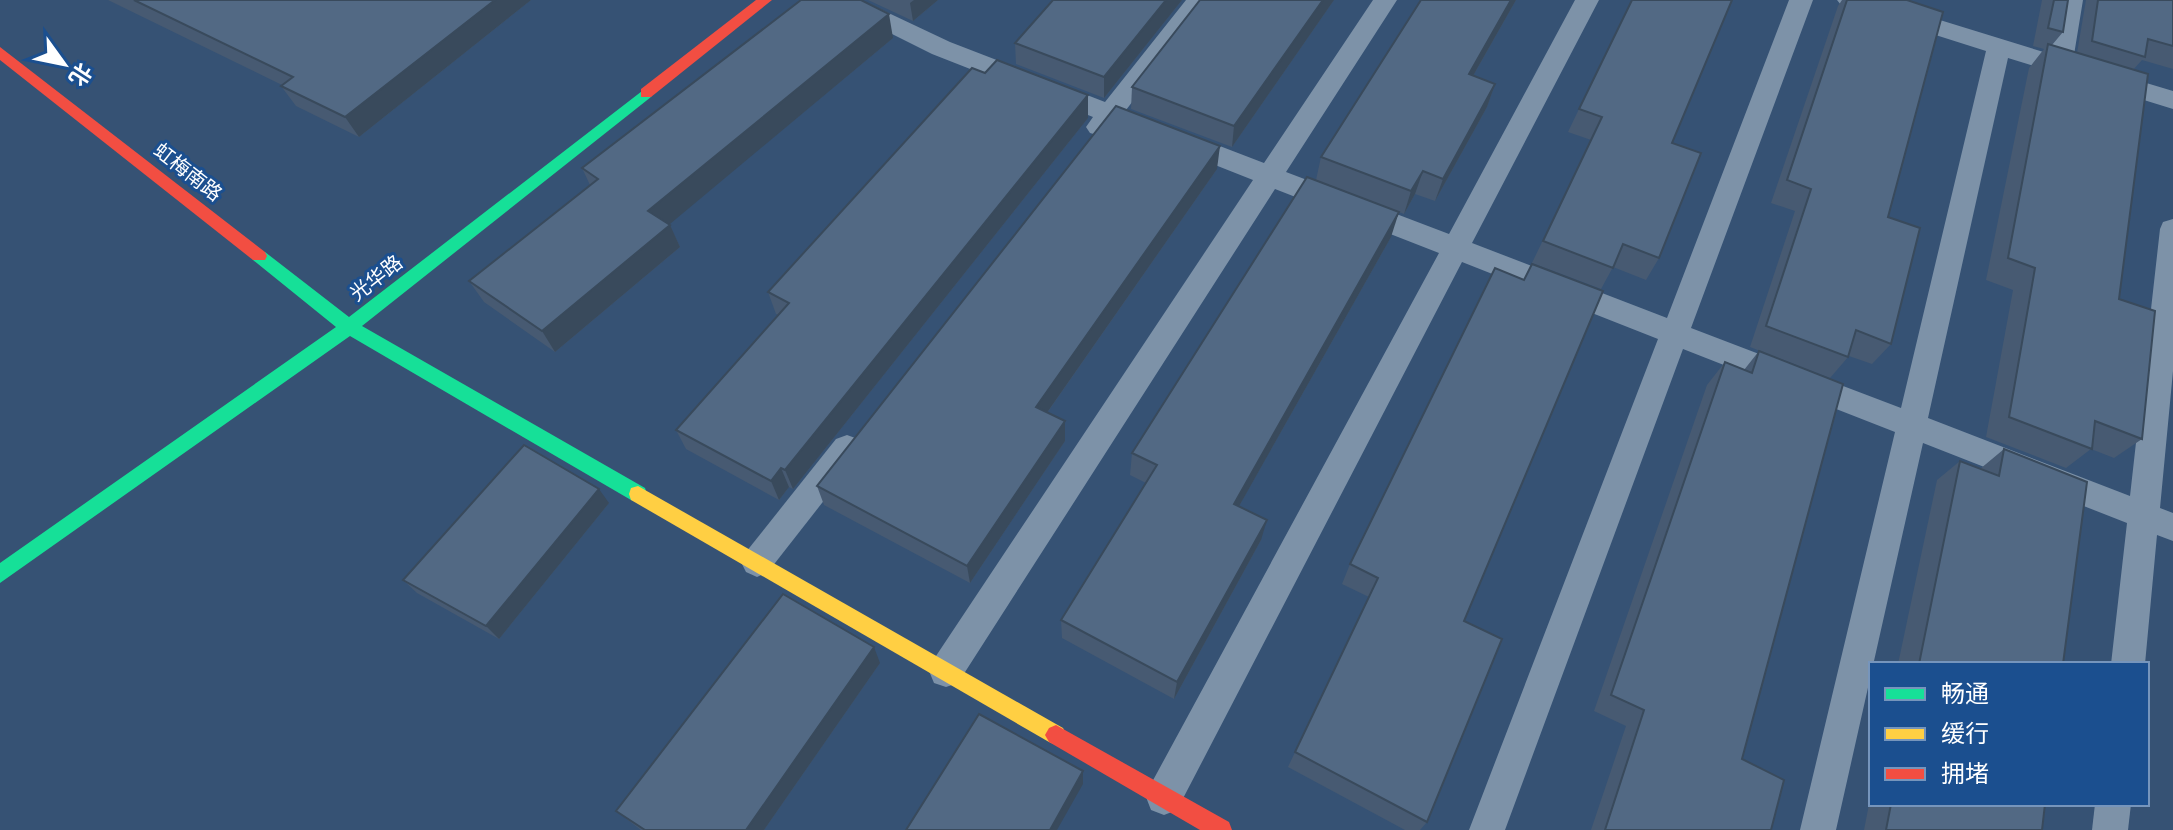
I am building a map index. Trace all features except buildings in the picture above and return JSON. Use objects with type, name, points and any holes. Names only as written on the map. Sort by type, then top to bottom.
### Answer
[{"type":"street","name":"光华路","points":[[0,574],[349,327],[765,0]]},
{"type":"street","name":"虹梅南路","points":[[0,52],[349,327],[1221,830]]},
{"type":"lane","points":[[842,0],[941,48],[2173,527]]},
{"type":"lane","points":[[1081,151],[1199,0]]},
{"type":"lane","points":[[946,671],[1385,0]]},
{"type":"lane","points":[[1164,797],[1587,0]]},
{"type":"lane","points":[[1487,830],[1801,0]]},
{"type":"lane","points":[[1849,0],[1896,7],[1999,46],[2173,100]]},
{"type":"lane","points":[[2060,65],[2071,0]]},
{"type":"lane","points":[[1818,830],[1999,46]]},
{"type":"lane","points":[[2128,662],[2173,229]]},
{"type":"lane","points":[[757,562],[865,425]]},
{"type":"lane","points":[[2110,830],[2113,806]]},
{"type":"traffic: fast","points":[[0,574],[349,327],[646,93]]},
{"type":"traffic: fast","points":[[259,256],[349,327],[638,494]]},
{"type":"traffic: slow","points":[[638,494],[1056,735]]},
{"type":"traffic: jam","points":[[646,93],[765,0]]},
{"type":"traffic: jam","points":[[0,52],[259,256]]},
{"type":"traffic: jam","points":[[1056,735],[1221,830]]}]
